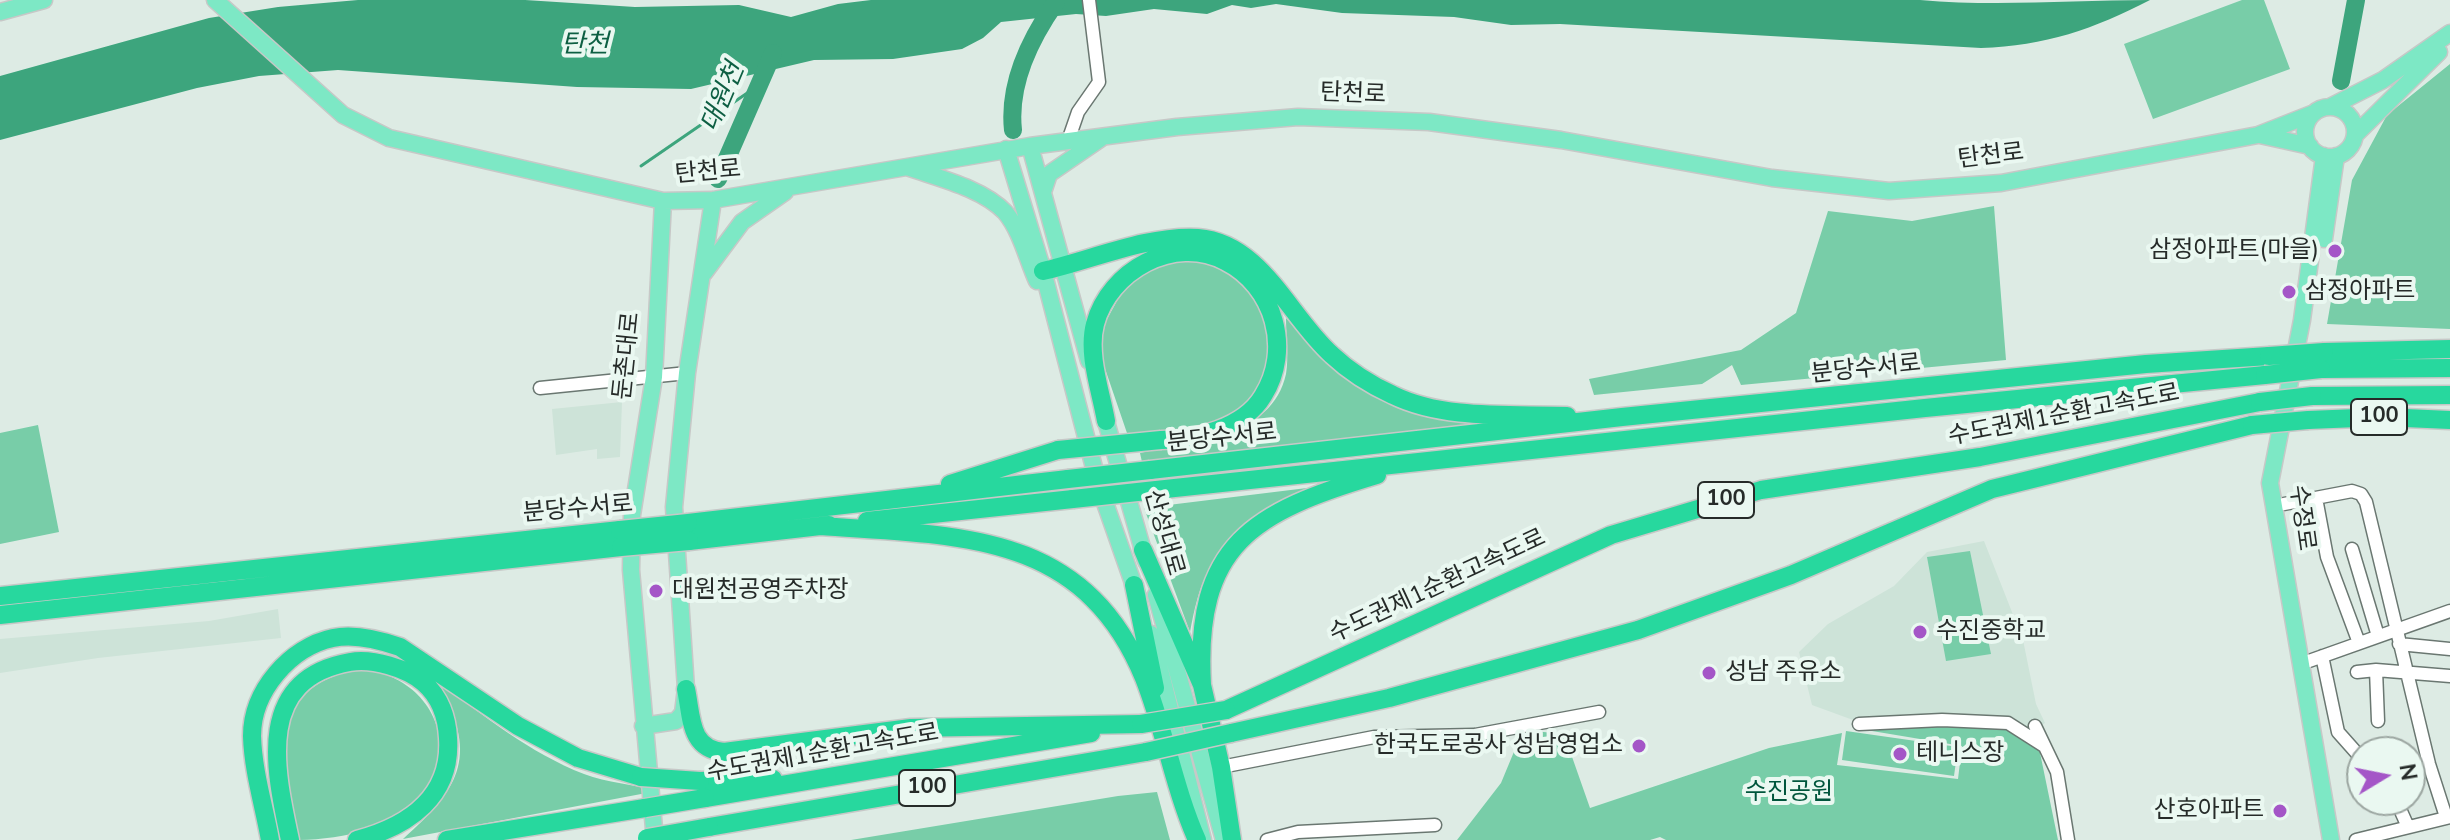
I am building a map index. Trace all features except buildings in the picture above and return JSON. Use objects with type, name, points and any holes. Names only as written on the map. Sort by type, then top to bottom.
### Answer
[{"type":"highway","points":[[1043,271],[1170,240],[1199,238],[1224,245],[1249,258],[1332,355],[1395,397],[1436,409],[1622,417]]},
{"type":"highway","points":[[910,496],[1058,450],[1208,433],[1238,421],[1259,404],[1273,381],[1279,354],[1275,321],[1266,298],[1246,274],[1223,259],[1175,253],[1149,260],[1124,275],[1104,301],[1095,326],[1093,353],[1106,421]]},
{"type":"highway","name":"분당수서로","points":[[0,596],[688,532],[820,526],[2265,375],[2322,360],[2450,349]]},
{"type":"highway","name":"분당수서로","points":[[688,532],[910,496],[1622,417],[2146,364],[2269,356],[2450,368]]},
{"type":"highway","name":"수도권제1순환고속도로","points":[[447,840],[645,808],[702,789],[811,780],[1226,710],[1611,535],[1746,494],[1980,457],[2260,402],[2312,396],[2450,395]]},
{"type":"highway","name":"수도권제1순환고속도로","points":[[644,840],[1146,752],[1389,698],[1638,630],[1791,575],[1992,489],[2252,425],[2383,417],[2450,420]]},
{"type":"highway","points":[[1232,840],[1221,767],[1202,685],[1200,647],[1204,615],[1217,568],[1238,542],[1261,524],[1318,493],[1418,462]]},
{"type":"highway","points":[[820,526],[961,536],[1049,565],[1089,597],[1120,631],[1143,677],[1197,840]]},
{"type":"highway","name":"분당수서로","points":[[0,615],[620,538]]},
{"type":"highway","points":[[1143,550],[1202,685]]},
{"type":"highway","points":[[1134,585],[1165,743]]},
{"type":"highway","points":[[270,840],[252,734],[258,707],[270,681],[287,661],[307,647],[334,638],[381,641],[400,647],[518,726],[578,758],[641,777],[702,789]]},
{"type":"highway","points":[[290,840],[275,757],[281,717],[294,691],[311,676],[332,665],[356,661],[404,672],[424,684],[439,702],[447,722],[449,763],[437,790],[412,817],[385,833],[357,840]]},
{"type":"highway","points":[[686,689],[694,734],[707,748],[724,752],[934,726],[1141,724]]},
{"type":"main road","points":[[0,12],[44,0]]},
{"type":"main road","name":"탄천로","points":[[216,1],[343,115],[389,138],[663,201],[713,200],[1006,149],[1104,136],[1298,117],[1429,122],[1561,140],[1772,178],[1889,191],[2001,183],[2258,135],[2314,113]]},
{"type":"main road","points":[[2310,146],[2306,129],[2314,113],[2383,80],[2448,35]]},
{"type":"main road","points":[[2258,135],[2310,146],[2330,156],[2347,150],[2355,135],[2444,47],[2448,35]]},
{"type":"main road","points":[[2330,107],[2347,113],[2354,123],[2355,135]]},
{"type":"main road","points":[[1043,193],[1049,174],[1104,136]]},
{"type":"main road","name":"산성대로","points":[[1030,146],[1224,840]]},
{"type":"main road","name":"산성대로","points":[[1006,149],[1043,271],[1098,483],[1157,651],[1203,840]]},
{"type":"main road","name":"수정로","points":[[2330,156],[2312,318],[2280,483],[2316,659],[2339,840]]},
{"type":"main road","name":"수정로","points":[[2330,156],[2270,483],[2331,840]]},
{"type":"main road","points":[[905,167],[985,198],[1004,212],[1018,233],[1053,317]]},
{"type":"main road","points":[[703,275],[742,222],[795,186]]},
{"type":"main road","points":[[644,840],[646,755],[643,726],[679,719],[686,689],[674,507],[687,373],[713,200]]},
{"type":"main road","name":"둔촌대로","points":[[643,726],[631,570],[632,515],[654,377],[663,201]]},
{"type":"street","points":[[1068,141],[1078,112],[1099,82],[1089,0]]},
{"type":"street","points":[[540,388],[687,373]]},
{"type":"street","points":[[2284,504],[2352,491],[2361,494],[2448,817],[2356,840]]},
{"type":"street","points":[[2316,498],[2331,572],[2359,643]]},
{"type":"street","points":[[2352,549],[2378,636]]},
{"type":"street","points":[[2346,741],[2338,732],[2316,659],[2450,611]]},
{"type":"street","points":[[2399,644],[2450,649]]},
{"type":"street","points":[[2376,670],[2378,721]]},
{"type":"street","points":[[2357,672],[2406,670],[2450,676]]},
{"type":"street","points":[[1221,767],[1374,737],[1475,735],[1599,712]]},
{"type":"street","points":[[1859,724],[1942,720],[2008,723],[2044,746]]},
{"type":"street","points":[[2035,726],[2057,772],[2068,840]]},
{"type":"street","points":[[2403,816],[2408,827]]},
{"type":"street","points":[[1267,840],[1298,832],[1388,834],[1435,825]]},
{"type":"shaded area","points":[[622,402],[620,457],[597,459],[597,449],[556,455],[552,409]]},
{"type":"shaded area","name":"수진중학교","points":[[1984,541],[2023,640],[2036,704],[2045,723],[2031,732],[1991,716],[1853,720],[1812,705],[1799,652],[1828,624],[1894,586],[1927,552]]},
{"type":"shaded area","points":[[278,609],[281,638],[98,658],[0,673],[0,639],[209,621]]},
{"type":"green space","points":[[2242,0],[2264,0],[2290,69],[2153,119],[2124,44]]},
{"type":"green space","points":[[2450,64],[2450,329],[2327,324],[2352,180],[2387,115]]},
{"type":"green space","points":[[1994,206],[2006,360],[1741,385],[1732,365],[1702,384],[1594,395],[1589,379],[1741,350],[1796,313],[1828,211],[1912,221]]},
{"type":"green space","points":[[1176,260],[1214,263],[1241,279],[1256,297],[1266,318],[1270,341],[1268,364],[1260,385],[1246,404],[1226,419],[1191,430],[1128,436],[1099,351],[1106,321],[1124,288],[1146,271]]},
{"type":"green space","points":[[1286,318],[1310,346],[1349,380],[1426,416],[1496,425],[1142,462],[1140,453],[1227,433],[1265,412],[1278,395],[1286,374]]},
{"type":"green space","points":[[38,425],[59,532],[0,544],[0,433]]},
{"type":"green space","points":[[1307,488],[1242,537],[1211,567],[1200,590],[1190,632],[1144,508]]},
{"type":"green space","points":[[1970,551],[1991,654],[1946,661],[1927,557]]},
{"type":"green space","points":[[361,669],[392,677],[406,685],[427,707],[439,735],[440,757],[436,779],[428,793],[415,805],[385,823],[351,834],[299,840],[285,758],[286,733],[293,711],[307,692],[329,678]]},
{"type":"green space","points":[[437,681],[545,756],[593,777],[657,791],[403,839],[439,802],[458,768],[460,749],[457,729]]},
{"type":"green space","name":"수진공원","points":[[1911,724],[2005,728],[2039,748],[2058,840],[1666,840],[1660,837],[1650,840],[1457,840],[1501,783],[1523,730],[1564,734],[1590,808],[1769,748],[1842,733],[1837,765],[1958,779],[1962,746],[1866,730]]},
{"type":"green space","name":"테니스장","points":[[1846,731],[1958,747],[1954,776],[1842,760]]},
{"type":"green space","points":[[1157,792],[1170,840],[851,840],[1118,796]]},
{"type":"water","name":"탄천","points":[[358,0],[525,0],[635,7],[739,5],[791,17],[838,4],[871,0],[1920,0],[2006,3],[2150,0],[2109,19],[2048,40],[1981,48],[1560,24],[1511,25],[1454,17],[1342,13],[1276,4],[1251,8],[1232,5],[1207,14],[1154,9],[1106,16],[1076,14],[1001,22],[983,38],[962,49],[893,59],[814,60],[691,89],[577,87],[338,70],[259,76],[197,88],[0,140],[0,76],[209,18],[278,7]]},
{"type":"waterway","points":[[2341,81],[2356,0]]},
{"type":"waterway","points":[[1013,130],[1014,96],[1023,63],[1056,2]]},
{"type":"waterway","name":"대원천","points":[[718,179],[773,53]]},
{"type":"waterway","points":[[641,166],[756,87]]},
{"type":"place","name":"삼정아파트(마을)","points":[[2335,251]]},
{"type":"place","name":"삼정아파트","points":[[2289,292]]},
{"type":"place","name":"대원천공영주차장","points":[[656,591]]},
{"type":"place","name":"수진중학교","points":[[1920,632]]},
{"type":"place","name":"성남 주유소","points":[[1709,673]]},
{"type":"place","name":"한국도로공사 성남영업소","points":[[1639,746]]},
{"type":"place","name":"테니스장","points":[[1900,754]]},
{"type":"place","name":"산호아파트","points":[[2280,811]]}]
